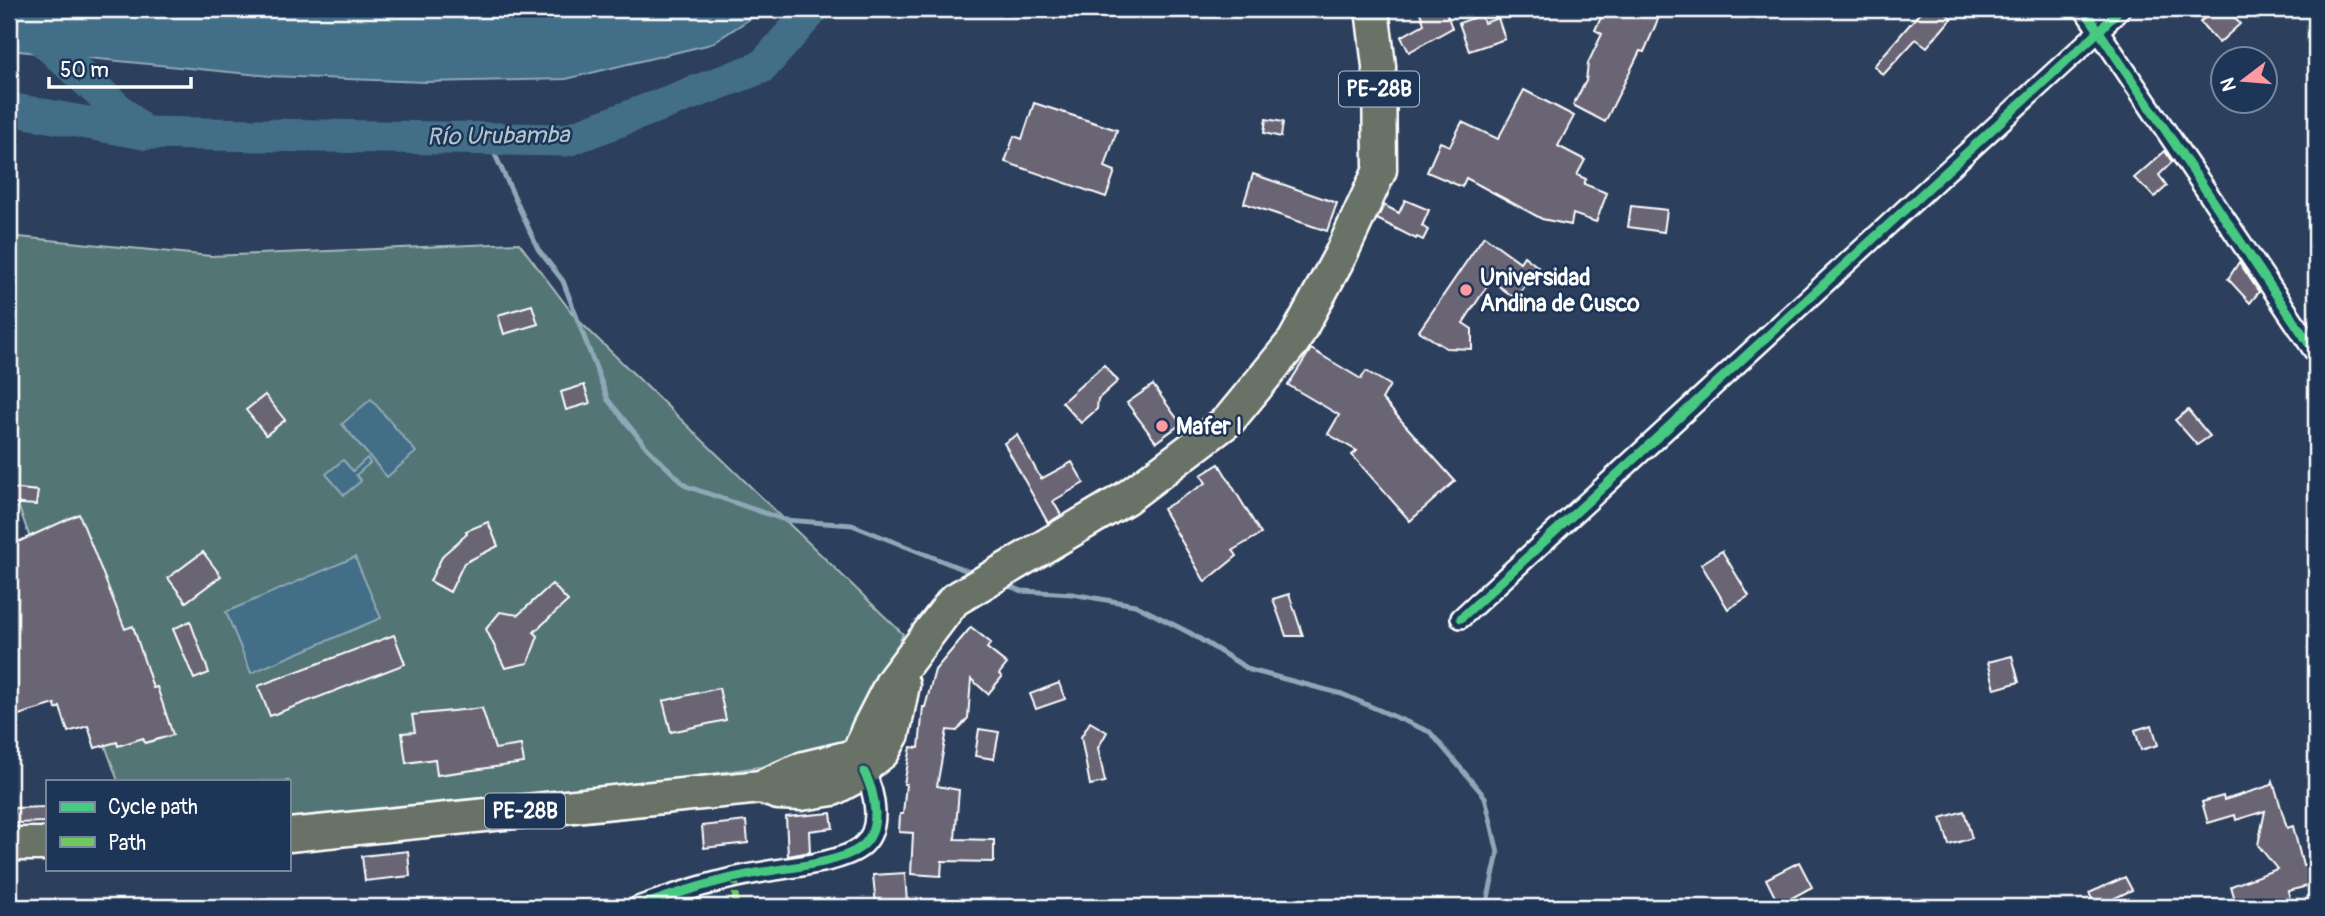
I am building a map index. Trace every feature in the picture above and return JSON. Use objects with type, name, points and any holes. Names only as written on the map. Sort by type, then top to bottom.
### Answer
[{"type":"highway","name":"PE-28B","points":[[290,835],[761,787],[804,768],[842,758],[860,765],[892,682],[954,600],[1126,498],[1229,420],[1294,341],[1341,254],[1380,170],[1379,66],[1372,9]]},
{"type":"highway","points":[[9,844],[46,844]]},
{"type":"street","points":[[2084,9],[2316,354]]},
{"type":"street","points":[[1461,618],[2120,9]]},
{"type":"street","points":[[638,907],[687,890],[746,875],[835,859],[863,847],[874,826],[874,797],[860,765]]},
{"type":"green space","points":[[9,236],[211,256],[519,243],[576,318],[903,634],[852,754],[484,806],[290,819],[290,780],[118,780],[9,480]]},
{"type":"water","points":[[9,9],[765,9],[711,44],[566,79],[425,82],[270,76],[9,50]]},
{"type":"water","points":[[371,399],[416,452],[387,477],[342,424]]},
{"type":"water","points":[[367,458],[370,463],[356,475],[361,481],[344,495],[326,474],[343,460],[353,471]]},
{"type":"water","points":[[355,557],[381,618],[251,673],[226,612]]},
{"type":"building","points":[[1419,9],[1445,9],[1452,28],[1409,52],[1401,37],[1424,24]]},
{"type":"building","points":[[1605,9],[1641,9],[1659,17],[1644,52],[1640,51],[1605,122],[1573,105],[1586,81],[1588,63],[1602,34],[1595,30]]},
{"type":"building","points":[[1923,9],[1941,9],[1952,18],[1927,47],[1916,39],[1883,75],[1874,66]]},
{"type":"building","points":[[2215,9],[2227,9],[2240,24],[2219,43],[2200,22]]},
{"type":"building","points":[[1481,15],[1484,23],[1498,18],[1505,39],[1469,51],[1459,23]]},
{"type":"building","points":[[1524,90],[1574,116],[1558,146],[1585,160],[1577,175],[1586,179],[1584,184],[1607,193],[1596,222],[1573,214],[1571,225],[1542,219],[1466,178],[1462,187],[1427,172],[1440,142],[1450,146],[1462,122],[1498,139]]},
{"type":"building","points":[[1034,103],[1117,130],[1105,167],[1115,171],[1106,197],[1005,162],[1014,136],[1022,139]]},
{"type":"building","points":[[1266,119],[1283,122],[1281,137],[1264,133]]},
{"type":"building","points":[[2165,151],[2172,162],[2159,175],[2167,186],[2155,197],[2134,178]]},
{"type":"building","points":[[1253,174],[1337,203],[1327,231],[1244,203]]},
{"type":"building","points":[[1405,200],[1429,210],[1422,226],[1428,230],[1423,240],[1377,219],[1384,205],[1399,213]]},
{"type":"building","points":[[1631,206],[1667,210],[1664,232],[1628,227]]},
{"type":"building","name":"Universidad Andina de Cusco","points":[[1484,236],[1520,262],[1524,256],[1538,267],[1516,299],[1491,280],[1463,323],[1472,329],[1472,349],[1446,348],[1419,331]]},
{"type":"building","points":[[2239,262],[2259,292],[2250,303],[2228,279]]},
{"type":"building","points":[[532,305],[538,324],[504,334],[498,315]]},
{"type":"building","points":[[1311,349],[1361,379],[1366,371],[1390,385],[1382,399],[1455,481],[1410,521],[1352,455],[1357,451],[1328,434],[1339,415],[1288,385]]},
{"type":"building","points":[[1104,365],[1118,381],[1098,399],[1097,409],[1081,423],[1062,402]]},
{"type":"building","points":[[584,385],[590,403],[566,410],[561,392]]},
{"type":"building","points":[[1153,385],[1181,424],[1156,442],[1127,403]]},
{"type":"building","points":[[265,395],[285,420],[266,435],[246,410]]},
{"type":"building","points":[[2188,410],[2210,436],[2197,445],[2175,420]]},
{"type":"building","points":[[1017,435],[1041,479],[1072,462],[1084,483],[1053,501],[1061,515],[1048,523],[1004,443]]},
{"type":"building","points":[[1219,464],[1261,534],[1233,550],[1237,556],[1205,582],[1163,509],[1206,483],[1201,475]]},
{"type":"building","points":[[9,488],[38,491],[36,505],[9,503]]},
{"type":"building","points":[[79,514],[125,629],[133,626],[153,688],[157,687],[173,735],[145,743],[143,738],[118,746],[117,742],[95,748],[88,726],[68,732],[60,707],[56,709],[55,704],[12,717],[9,707],[9,546]]},
{"type":"building","points":[[488,522],[498,546],[464,563],[450,592],[430,581],[443,555],[467,534],[466,531]]},
{"type":"building","points":[[1722,551],[1749,596],[1728,609],[1701,564]]},
{"type":"building","points":[[203,552],[221,576],[186,602],[168,578]]},
{"type":"building","points":[[552,584],[568,601],[534,632],[538,636],[528,663],[505,668],[486,629],[500,612],[518,615]]},
{"type":"building","points":[[1289,594],[1303,636],[1286,636],[1273,599]]},
{"type":"building","points":[[190,621],[209,673],[194,679],[173,629]]},
{"type":"building","points":[[971,627],[991,643],[987,648],[1007,664],[999,674],[1002,677],[988,694],[971,679],[968,718],[957,731],[947,730],[937,786],[959,790],[955,839],[994,840],[994,862],[942,861],[941,876],[911,874],[913,833],[899,832],[911,747],[919,748],[923,707],[935,670]]},
{"type":"building","points":[[394,635],[405,664],[270,716],[258,686]]},
{"type":"building","points":[[2012,656],[2019,682],[1995,689],[1988,662]]},
{"type":"building","points":[[1059,683],[1065,699],[1036,709],[1030,694]]},
{"type":"building","points":[[719,688],[726,720],[671,732],[663,701]]},
{"type":"building","points":[[482,708],[495,749],[521,745],[524,763],[437,775],[435,759],[406,763],[402,733],[415,732],[412,715]]},
{"type":"building","points":[[1090,722],[1107,732],[1098,748],[1105,782],[1090,785],[1081,737]]},
{"type":"building","points":[[2152,725],[2158,745],[2141,750],[2135,730]]},
{"type":"building","points":[[979,729],[999,732],[994,759],[975,756]]},
{"type":"building","points":[[2273,781],[2287,828],[2293,826],[2303,866],[2316,862],[2316,884],[2288,891],[2292,907],[2276,907],[2273,899],[2249,907],[2237,907],[2231,886],[2277,869],[2258,845],[2265,811],[2236,820],[2235,815],[2208,823],[2202,802],[2223,796],[2224,800],[2272,785]]},
{"type":"building","points":[[46,807],[46,822],[14,823],[14,808]]},
{"type":"building","points":[[1964,811],[1972,838],[1949,845],[1941,818]]},
{"type":"building","points":[[831,813],[833,828],[809,831],[810,852],[788,856],[786,817]]},
{"type":"building","points":[[746,821],[748,843],[704,848],[702,826]]},
{"type":"building","points":[[408,851],[410,876],[365,881],[362,856]]},
{"type":"building","points":[[1799,862],[1812,887],[1779,905],[1766,879]]},
{"type":"building","points":[[905,873],[907,903],[876,905],[873,875]]},
{"type":"building","points":[[2125,877],[2132,890],[2096,907],[2089,893]]},
{"type":"waterway","name":"Río Urubamba","points":[[9,9],[144,133],[567,140],[762,67],[813,9]]},
{"type":"waterway","name":"Río Urubamba","points":[[9,109],[144,133]]},
{"type":"waterway","points":[[488,139],[538,249],[563,281],[608,400],[648,449],[686,486],[785,520],[852,525],[975,574]]},
{"type":"waterway","points":[[1004,584],[1022,591],[1072,594],[1135,605],[1190,633],[1250,670],[1342,694],[1430,732],[1485,797],[1498,853],[1486,907]]},
{"type":"marked path","points":[[735,907],[736,877]]},
{"type":"cycle path","points":[[2084,9],[2316,354]]},
{"type":"cycle path","points":[[1461,618],[2120,9]]},
{"type":"cycle path","points":[[638,907],[719,881],[807,865],[851,853],[868,840],[875,821],[874,800],[864,772]]},
{"type":"place","name":"Universidad Andina de Cusco","points":[[1466,290]]},
{"type":"place","name":"Mafer I","points":[[1162,426]]}]
